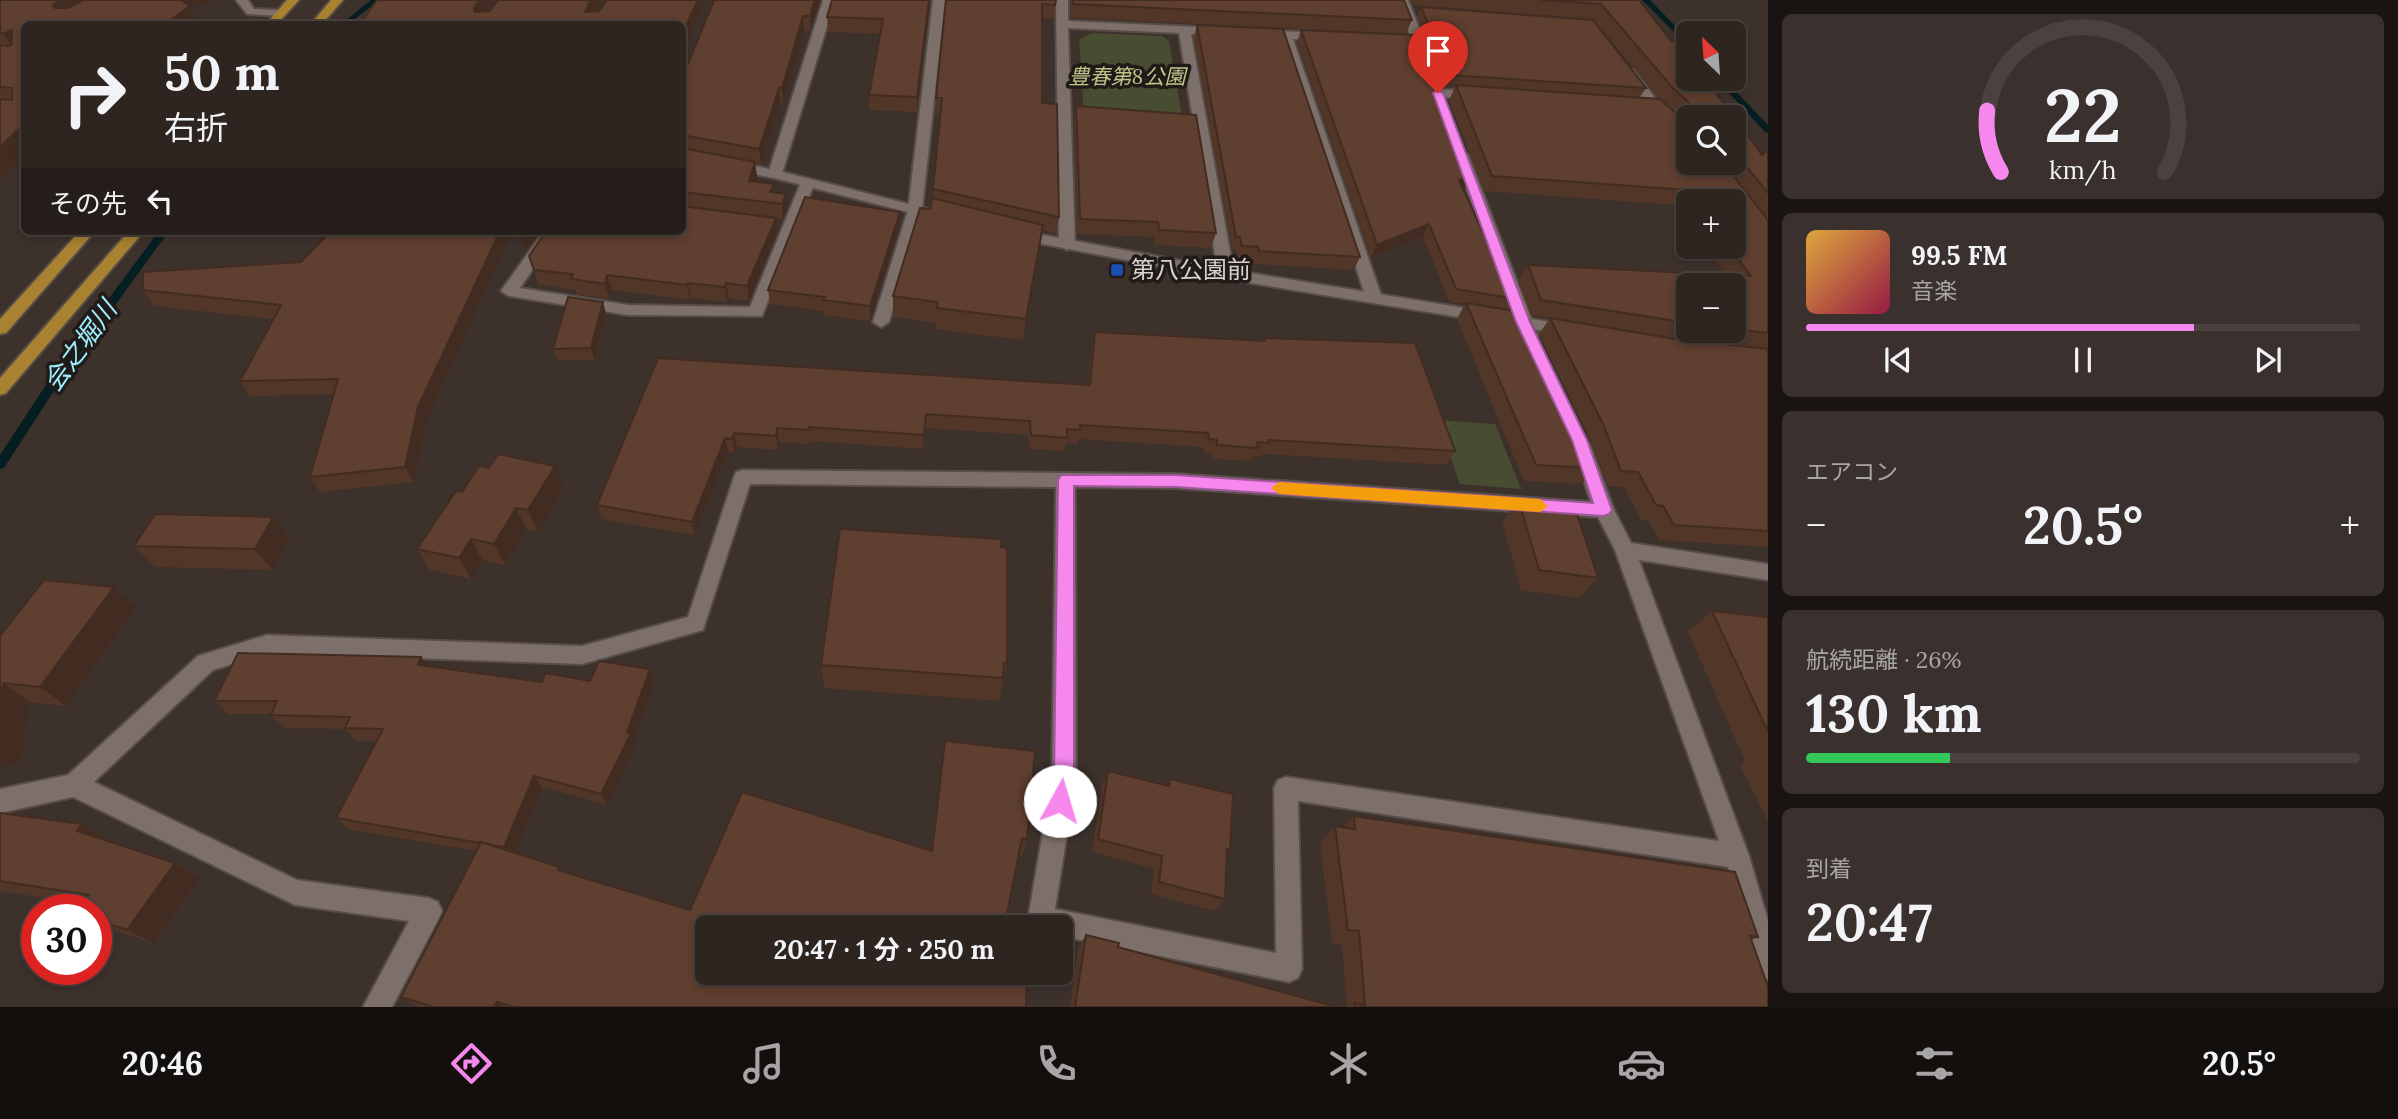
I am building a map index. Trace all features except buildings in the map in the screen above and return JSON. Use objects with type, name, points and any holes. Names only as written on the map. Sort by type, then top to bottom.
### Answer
[{"type":"highway","points":[[274,21],[293,0]]},
{"type":"highway","points":[[319,21],[337,0]]},
{"type":"highway","points":[[0,329],[84,235]]},
{"type":"highway","points":[[0,389],[134,235]]},
{"type":"street","points":[[242,0],[251,12],[281,13]]},
{"type":"street","points":[[775,174],[829,0]]},
{"type":"street","points":[[881,322],[915,210],[939,0]]},
{"type":"street","points":[[1062,0],[1067,245]]},
{"type":"street","points":[[1410,8],[1412,41],[1435,86],[1492,96]]},
{"type":"street","points":[[1063,24],[1339,37]]},
{"type":"street","points":[[1184,30],[1227,274]]},
{"type":"street","points":[[1286,35],[1374,298]]},
{"type":"street","points":[[1623,66],[1648,106],[1676,129]]},
{"type":"street","points":[[1457,144],[1523,322],[1540,358]]},
{"type":"street","points":[[686,157],[775,174],[961,222]]},
{"type":"street","points":[[549,235],[509,291],[628,310],[756,312],[783,227],[808,183]]},
{"type":"street","points":[[998,230],[1227,274],[1587,333]]},
{"type":"street","points":[[1574,428],[1604,510],[1625,550],[1737,856],[1768,967]]},
{"type":"street","points":[[0,801],[74,785],[206,663],[267,644],[582,655],[696,624],[743,477],[1176,481],[1604,510]]},
{"type":"street","points":[[1066,480],[1064,778],[1041,919],[1289,969],[1286,788],[1737,856]]},
{"type":"street","points":[[1625,550],[1768,572]]},
{"type":"street","points":[[74,785],[295,892],[429,911],[377,1007]]},
{"type":"green space","name":"豊春第8公園","points":[[1093,33],[1162,36],[1169,41],[1183,122],[1084,117],[1079,39]]},
{"type":"green space","points":[[1437,420],[1495,424],[1521,489],[1460,484]]},
{"type":"waterway","name":"会之堀川","points":[[348,21],[376,0]]},
{"type":"waterway","points":[[1646,0],[1676,31]]},
{"type":"waterway","points":[[1731,91],[1768,130]]},
{"type":"waterway","name":"会之堀川","points":[[0,465],[59,374],[161,235]]},
{"type":"slow traffic","points":[[1279,488],[1540,506]]},
{"type":"place","name":"第八公園前","points":[[1117,270]]},
{"type":"route","points":[[1060,801],[1064,778],[1066,480],[1176,481],[1604,510],[1579,440],[1523,322],[1438,93]]}]
